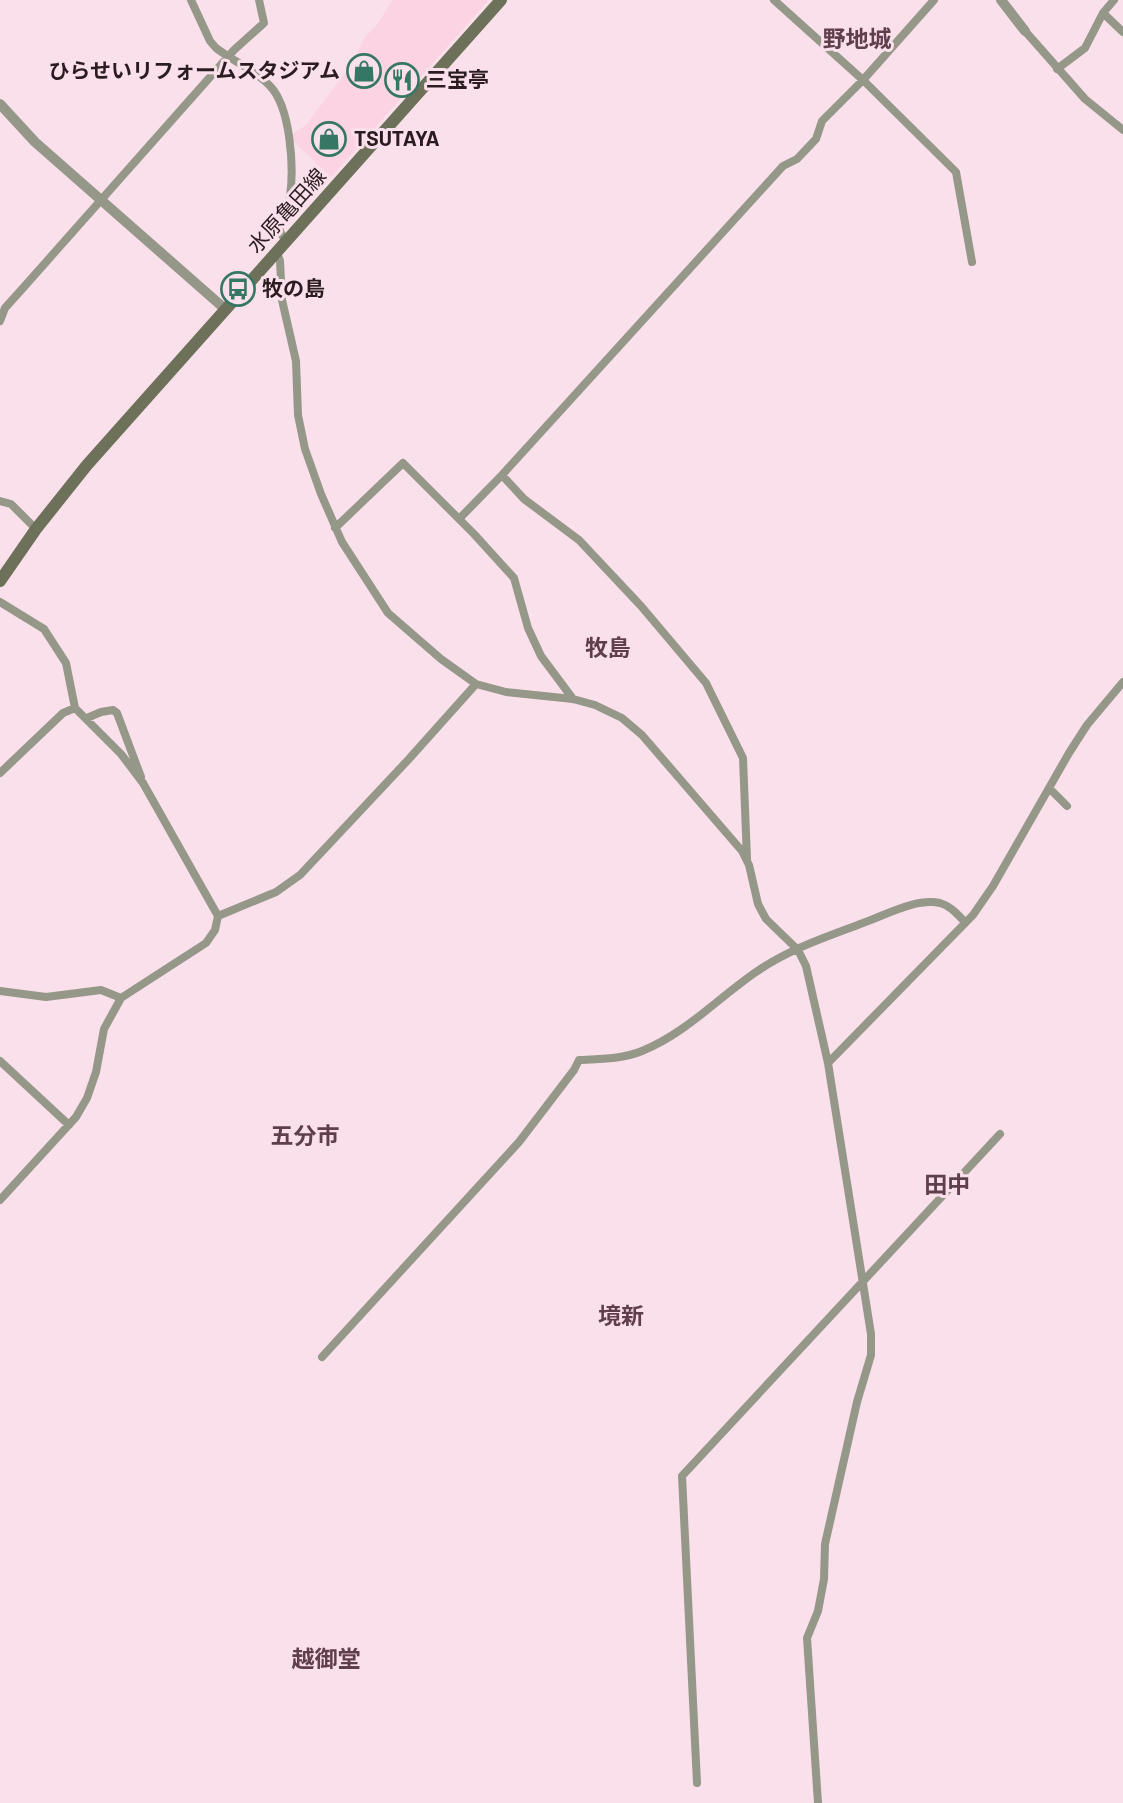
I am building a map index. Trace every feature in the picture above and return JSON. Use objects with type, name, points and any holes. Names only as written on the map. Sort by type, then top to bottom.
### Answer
[{"type":"main road","name":"水原亀田線","points":[[0,581],[36,529],[87,465],[501,0]]},
{"type":"street","points":[[191,0],[211,41],[228,57],[270,85],[283,110],[289,132],[292,184],[290,200],[280,229],[281,235],[287,241]]},
{"type":"street","points":[[0,321],[5,308],[228,57],[264,23],[259,0]]},
{"type":"street","points":[[774,0],[863,80],[956,172],[972,262]]},
{"type":"street","points":[[459,519],[783,166],[797,159],[816,139],[822,121],[863,80],[934,0]]},
{"type":"street","points":[[1001,0],[1085,99],[1123,130]]},
{"type":"street","points":[[1058,69],[1085,48],[1103,13],[1114,0]]},
{"type":"street","points":[[1103,13],[1123,32]]},
{"type":"street","points":[[0,104],[35,142],[225,309]]},
{"type":"street","points":[[277,253],[280,261],[282,300],[296,361],[298,415],[317,483],[335,528],[356,567],[394,619],[440,659],[476,684],[506,692],[573,699],[622,718],[642,735],[742,852],[758,904],[766,919],[785,934],[806,966],[828,1063],[871,1334],[871,1355],[857,1402],[825,1544],[824,1579],[818,1611],[807,1638],[818,1803]]},
{"type":"street","points":[[335,528],[403,463],[514,579],[528,628],[541,656],[573,699]]},
{"type":"street","points":[[502,475],[508,478],[524,499],[579,540],[641,606],[706,684],[743,758],[747,862]]},
{"type":"street","points":[[0,501],[11,504],[36,529]]},
{"type":"street","points":[[0,602],[44,629],[66,663],[75,708],[121,754],[143,783],[218,916],[215,930],[206,943],[121,998],[104,1029],[96,1072],[87,1098],[69,1125],[0,1200]]},
{"type":"street","points":[[828,1063],[973,915],[993,886],[1087,725],[1123,682]]},
{"type":"street","points":[[218,916],[276,892],[300,875],[476,684]]},
{"type":"street","points":[[0,773],[63,713],[75,708]]},
{"type":"street","points":[[87,718],[101,712],[113,710],[117,713],[143,783]]},
{"type":"street","points":[[1049,788],[1067,806]]},
{"type":"street","points":[[322,1357],[519,1143],[579,1060],[625,1056],[643,1051],[689,1025],[756,972],[830,934],[894,910],[932,902],[943,904],[965,922]]},
{"type":"street","points":[[0,991],[46,997],[101,990],[121,998]]},
{"type":"street","points":[[0,1061],[69,1125]]},
{"type":"street","points":[[697,1783],[682,1476],[1000,1134]]},
{"type":"shaded area","points":[[393,0],[489,0],[331,177],[293,141],[292,135],[306,125],[351,65],[365,37],[376,26]]},
{"type":"place","name":"ひらせいリフォームスタジアム","points":[[364,71]]},
{"type":"place","name":"三宝亭","points":[[402,80]]},
{"type":"place","name":"TSUTAYA","points":[[329,139]]},
{"type":"place","name":"牧の島","points":[[238,289]]},
{"type":"district","name":"野地城","points":[[857,39]]},
{"type":"district","name":"牧島","points":[[608,648]]},
{"type":"district","name":"五分市","points":[[305,1136]]},
{"type":"district","name":"田中","points":[[947,1185]]},
{"type":"district","name":"境新","points":[[621,1316]]},
{"type":"district","name":"越御堂","points":[[326,1659]]}]
